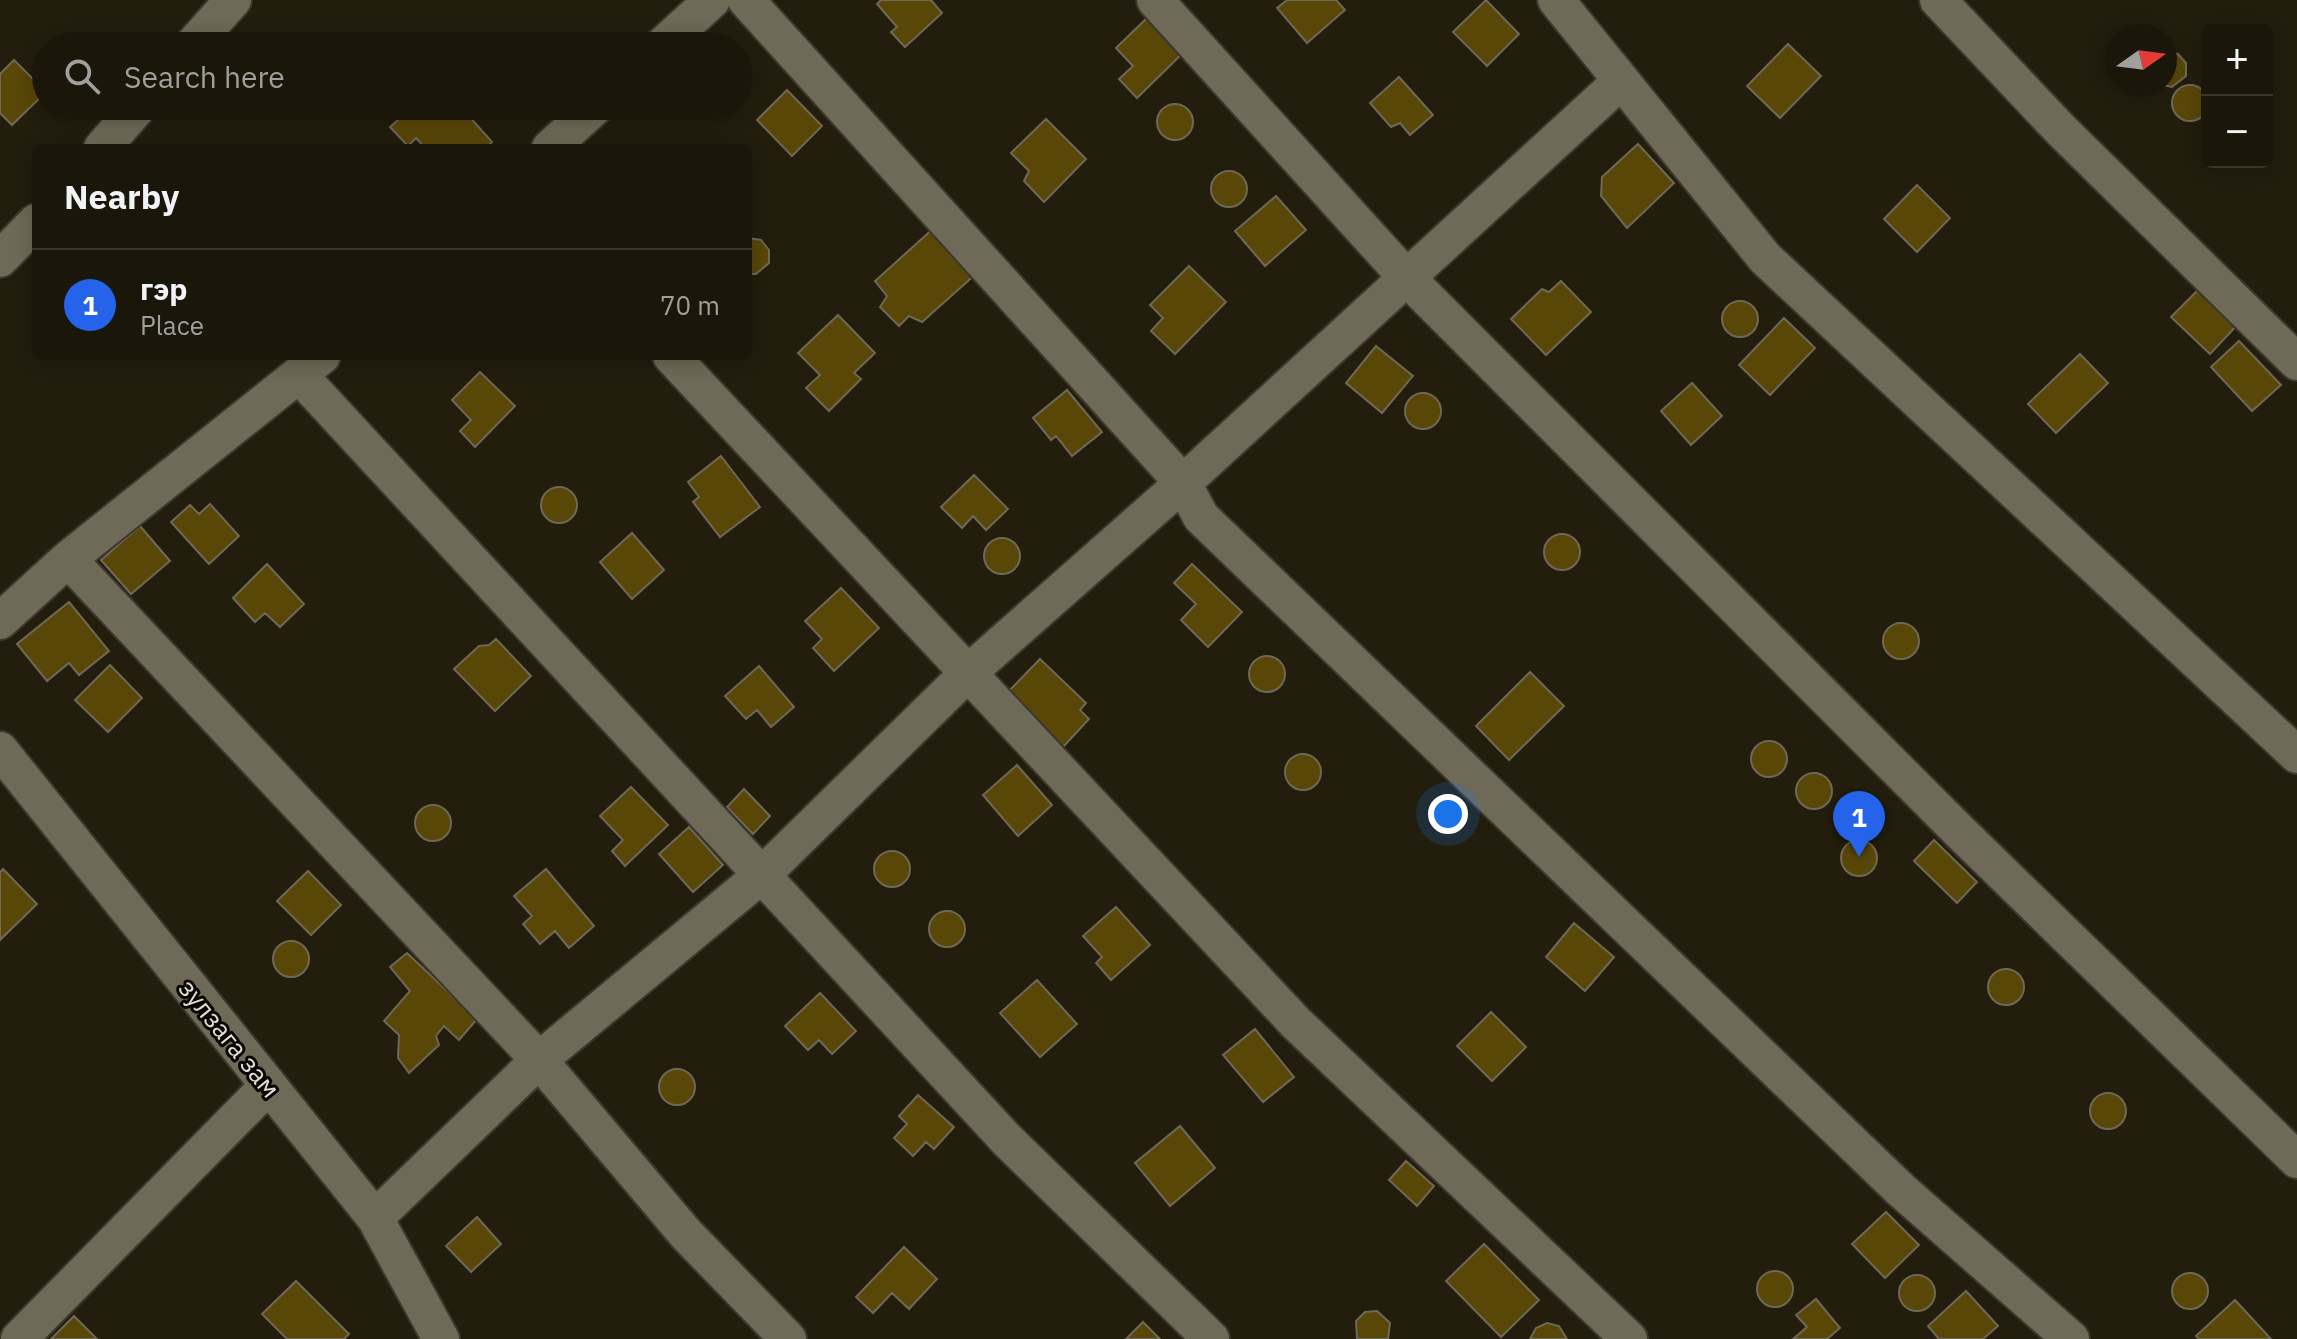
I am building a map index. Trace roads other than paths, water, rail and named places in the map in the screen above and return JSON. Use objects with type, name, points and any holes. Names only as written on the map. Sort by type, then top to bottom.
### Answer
[{"type":"street","points":[[204,32],[233,0]]},
{"type":"street","points":[[677,32],[712,0]]},
{"type":"street","points":[[746,0],[1183,483],[1201,517],[1901,1190],[2071,1339]]},
{"type":"street","points":[[1155,0],[1406,277],[1948,820],[2297,1160]]},
{"type":"street","points":[[1556,0],[1765,258],[2297,755]]},
{"type":"street","points":[[1938,0],[2061,130],[2297,362]]},
{"type":"street","points":[[375,1218],[539,1060],[763,874],[968,673],[1183,483],[1621,81]]},
{"type":"street","points":[[106,144],[127,120]]},
{"type":"street","points":[[554,144],[581,120]]},
{"type":"street","points":[[0,259],[32,226]]},
{"type":"street","points":[[675,360],[1296,1023],[1629,1339]]},
{"type":"street","points":[[0,621],[68,559],[311,366],[763,874],[1007,1140],[1211,1339]]},
{"type":"street","points":[[68,559],[539,1060],[686,1234],[788,1339]]},
{"type":"street","name":"зулзага зам","points":[[0,750],[375,1218],[441,1339]]},
{"type":"street","points":[[19,1339],[268,1086]]},
{"type":"place","name":"гэр","points":[[1859,857]]}]
